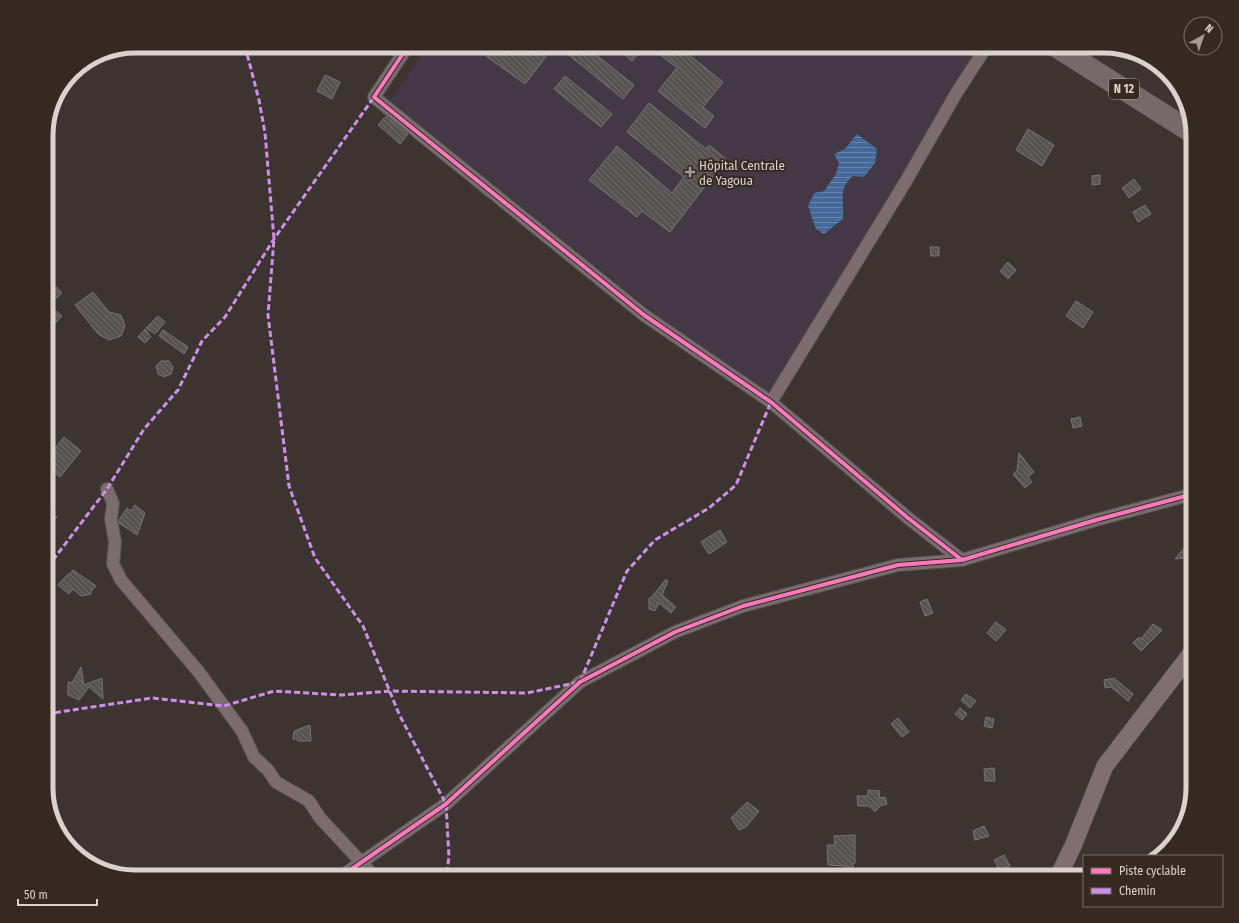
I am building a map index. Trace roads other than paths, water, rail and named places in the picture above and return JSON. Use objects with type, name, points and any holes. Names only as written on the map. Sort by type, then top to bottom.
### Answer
[{"type":"highway","name":"N 12","points":[[1066,53],[1185,128]]},
{"type":"main road","points":[[1061,870],[1073,846],[1105,766],[1186,660]]},
{"type":"street","points":[[403,53],[374,97],[644,315],[771,402],[908,518],[962,560]]},
{"type":"street","points":[[771,402],[906,181],[957,92],[982,53]]},
{"type":"street","points":[[107,489],[113,503],[111,518],[114,542],[113,564],[121,580],[198,671],[242,731],[254,757],[268,770],[276,782],[309,801],[320,818],[368,870]]},
{"type":"street","points":[[350,870],[446,804],[580,682],[675,632],[743,606],[898,565],[962,560],[1096,520],[1186,496]]},
{"type":"water","points":[[857,134],[877,149],[875,163],[864,177],[853,176],[848,181],[843,191],[843,219],[824,234],[816,229],[808,206],[814,193],[824,191],[836,174],[839,163],[834,154],[845,149]]},
{"type":"place","name":"Hôpital Centrale de Yagoua","points":[[690,172]]}]
